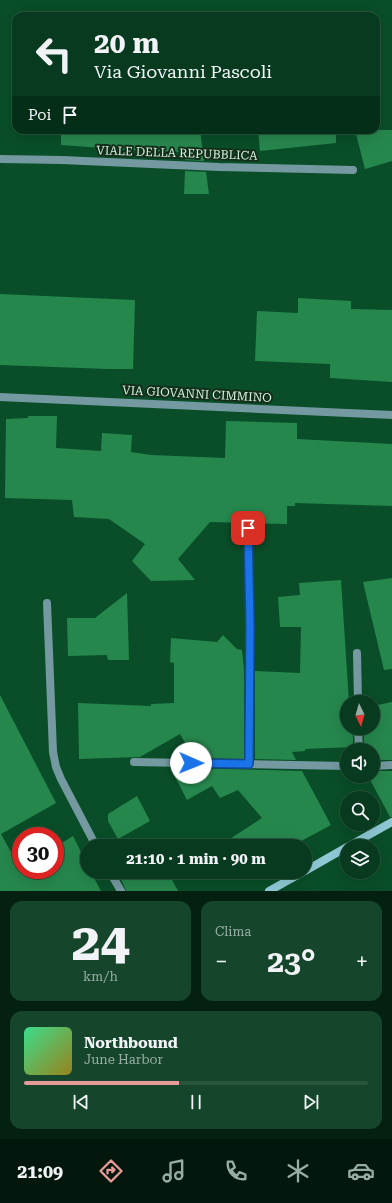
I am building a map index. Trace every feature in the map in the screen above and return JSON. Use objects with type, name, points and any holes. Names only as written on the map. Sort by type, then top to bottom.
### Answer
[{"type":"main road","points":[[362,839],[392,822]]},
{"type":"main road","points":[[312,867],[340,851]]},
{"type":"main road","points":[[269,891],[290,879]]},
{"type":"street","name":"VIALE DELLA REPUBBLICA","points":[[0,159],[353,170]]},
{"type":"street","name":"VIA GIOVANNI CIMMINO","points":[[0,397],[392,415]]},
{"type":"street","points":[[248,528],[250,625],[249,764]]},
{"type":"street","points":[[47,603],[53,752],[56,767],[61,779],[92,839]]},
{"type":"street","points":[[357,653],[358,695]]},
{"type":"street","points":[[134,762],[340,766]]},
{"type":"street","points":[[380,766],[392,765]]},
{"type":"street","points":[[114,879],[120,891]]},
{"type":"building","points":[[380,130],[392,130],[392,161],[365,169],[356,134],[380,134]]},
{"type":"building","points":[[61,134],[201,134],[204,161],[185,160],[185,152],[61,145]]},
{"type":"building","points":[[258,134],[336,134],[336,143],[260,151]]},
{"type":"building","points":[[185,171],[206,172],[209,194],[184,194]]},
{"type":"building","points":[[0,294],[135,300],[133,369],[0,365]]},
{"type":"building","points":[[298,298],[351,301],[351,309],[392,310],[392,382],[330,378],[330,364],[255,361],[257,311],[298,313]]},
{"type":"building","points":[[28,416],[57,416],[56,448],[101,451],[102,433],[132,435],[131,452],[151,455],[225,458],[226,421],[297,423],[297,439],[392,444],[392,506],[295,503],[295,506],[287,506],[287,524],[210,522],[178,559],[195,580],[151,581],[132,561],[145,544],[109,519],[74,517],[72,500],[5,498],[6,419],[28,418]]},
{"type":"building","points":[[392,578],[392,669],[384,670],[363,582]]},
{"type":"building","points":[[341,580],[349,695],[340,695],[340,735],[353,735],[353,743],[340,743],[340,748],[305,749],[305,751],[292,752],[296,760],[255,759],[255,671],[300,673],[301,627],[280,627],[278,597],[300,595],[299,583]]},
{"type":"building","points":[[127,593],[129,660],[108,660],[107,655],[68,656],[67,618],[95,618]]},
{"type":"building","points":[[223,635],[237,649],[242,650],[244,670],[244,759],[194,758],[180,734],[140,757],[79,759],[78,703],[151,706],[151,704],[174,703],[174,663],[170,662],[171,638],[217,642]]},
{"type":"building","points":[[0,695],[56,803],[1,834],[12,854],[12,879],[64,879],[64,842],[73,836],[80,850],[80,879],[95,879],[101,891],[0,891]]},
{"type":"building","points":[[392,702],[392,760],[380,760],[380,743],[364,743],[364,735],[380,735],[380,705]]},
{"type":"building","points":[[180,768],[302,771],[331,825],[305,839],[230,839],[262,818],[238,790],[220,798],[212,786],[187,800],[173,773]]},
{"type":"building","points":[[380,771],[392,771],[392,817],[390,817],[380,798],[380,791],[376,791],[372,783],[380,783]]},
{"type":"building","points":[[137,796],[150,821],[118,839],[108,821],[108,814]]},
{"type":"building","points":[[121,879],[172,879],[178,891],[126,891]]},
{"type":"route","points":[[191,763],[249,764],[250,625],[248,528]]}]
